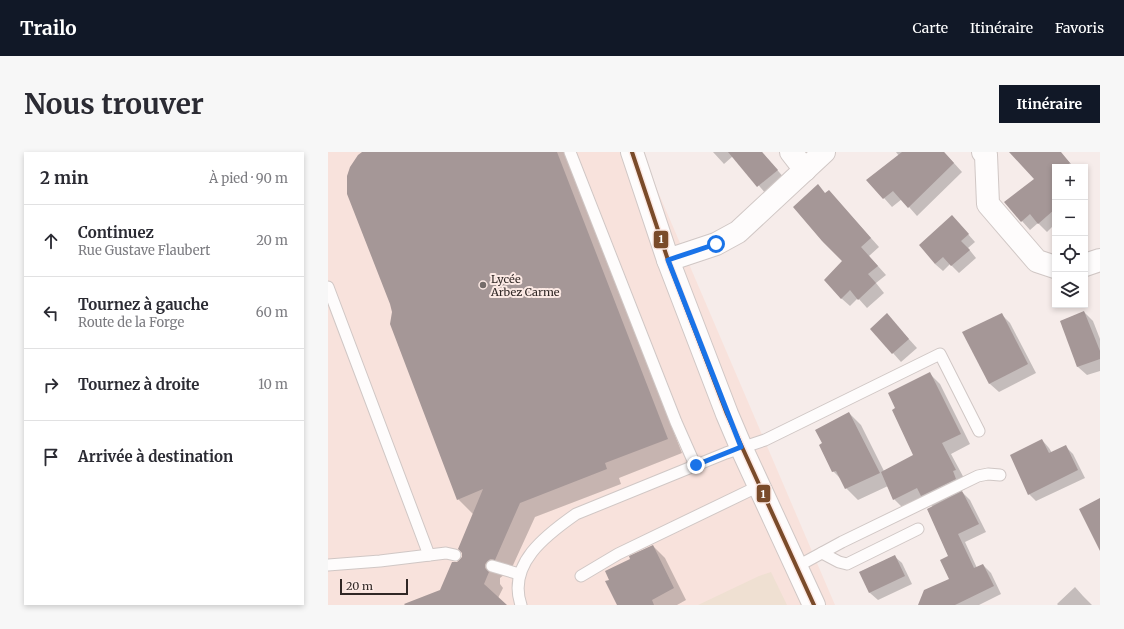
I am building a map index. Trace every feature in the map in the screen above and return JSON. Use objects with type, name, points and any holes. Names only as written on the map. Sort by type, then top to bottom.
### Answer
[{"type":"main road","points":[[632,152],[668,260],[741,447],[814,605]]},
{"type":"main road","points":[[791,152],[805,170]]},
{"type":"main road","points":[[668,260],[716,244],[738,232],[824,152]]},
{"type":"main road","points":[[983,152],[986,154],[988,204],[1037,262],[1052,266]]},
{"type":"main road","points":[[1088,264],[1100,260]]},
{"type":"lane","points":[[570,152],[673,415],[696,465]]},
{"type":"lane","points":[[328,287],[429,555]]},
{"type":"lane","points":[[521,605],[517,589],[519,574],[524,563],[544,539],[576,514],[741,447],[765,440],[940,354],[979,431]]},
{"type":"lane","points":[[796,567],[978,476],[988,474],[1000,475]]},
{"type":"lane","points":[[580,576],[618,554],[759,486]]},
{"type":"lane","points":[[822,553],[839,562],[847,564],[918,529]]},
{"type":"lane","points":[[328,565],[380,561],[446,553],[455,555]]},
{"type":"lane","points":[[492,566],[519,574]]},
{"type":"shaded area","name":"Lycée Arbez Carme","points":[[328,152],[641,152],[835,605],[328,605]]},
{"type":"shaded area","points":[[771,572],[787,605],[698,605],[759,576]]},
{"type":"building","points":[[362,152],[557,152],[668,439],[605,463],[607,469],[520,503],[495,560],[490,559],[485,564],[485,568],[489,572],[484,584],[507,605],[404,604],[440,590],[452,562],[457,562],[462,557],[462,553],[458,549],[483,489],[457,500],[390,324],[392,312],[390,304],[347,194],[347,176],[350,167],[358,155]]},
{"type":"building","points":[[728,152],[762,152],[778,170],[757,187]]},
{"type":"building","points":[[902,152],[944,152],[954,163],[908,208],[893,191],[883,199],[866,180]]},
{"type":"building","points":[[1009,152],[1061,152],[1070,163],[1052,164],[1052,212],[1038,224],[1030,214],[1021,222],[1004,202],[1034,179]]},
{"type":"building","points":[[818,184],[825,193],[829,190],[871,238],[861,247],[878,266],[868,274],[876,283],[858,300],[850,290],[841,299],[824,280],[842,261],[822,241],[793,207]]},
{"type":"building","points":[[952,215],[969,234],[961,241],[970,250],[951,266],[943,257],[935,264],[919,245]]},
{"type":"building","points":[[1084,311],[1100,351],[1100,359],[1077,367],[1060,321]]},
{"type":"building","points":[[887,313],[909,339],[892,354],[870,329]]},
{"type":"building","points":[[1002,313],[1028,364],[989,384],[962,332]]},
{"type":"building","points":[[930,372],[961,434],[942,443],[956,470],[953,471],[956,479],[921,496],[917,488],[893,500],[881,472],[913,455],[892,410],[895,408],[888,393]]},
{"type":"building","points":[[849,412],[880,473],[845,489],[836,471],[832,472],[819,445],[822,443],[815,430]]},
{"type":"building","points":[[1042,439],[1049,453],[1066,445],[1078,470],[1028,495],[1010,455]]},
{"type":"building","points":[[962,491],[979,524],[958,534],[974,568],[983,564],[994,586],[955,605],[918,605],[924,590],[949,579],[940,560],[948,556],[927,509]]},
{"type":"building","points":[[1100,498],[1100,551],[1079,509]]},
{"type":"building","points":[[653,545],[674,588],[652,600],[654,605],[617,605],[605,581],[609,580],[605,571],[630,559],[629,556]]},
{"type":"building","points":[[895,555],[905,576],[869,593],[859,572]]},
{"type":"transit line","name":"1","points":[[632,152],[668,260],[727,414],[814,605]]},
{"type":"place","name":"Lycée Arbez Carme","points":[[483,285]]},
{"type":"route","points":[[696,465],[741,447],[668,260],[716,244]]}]
